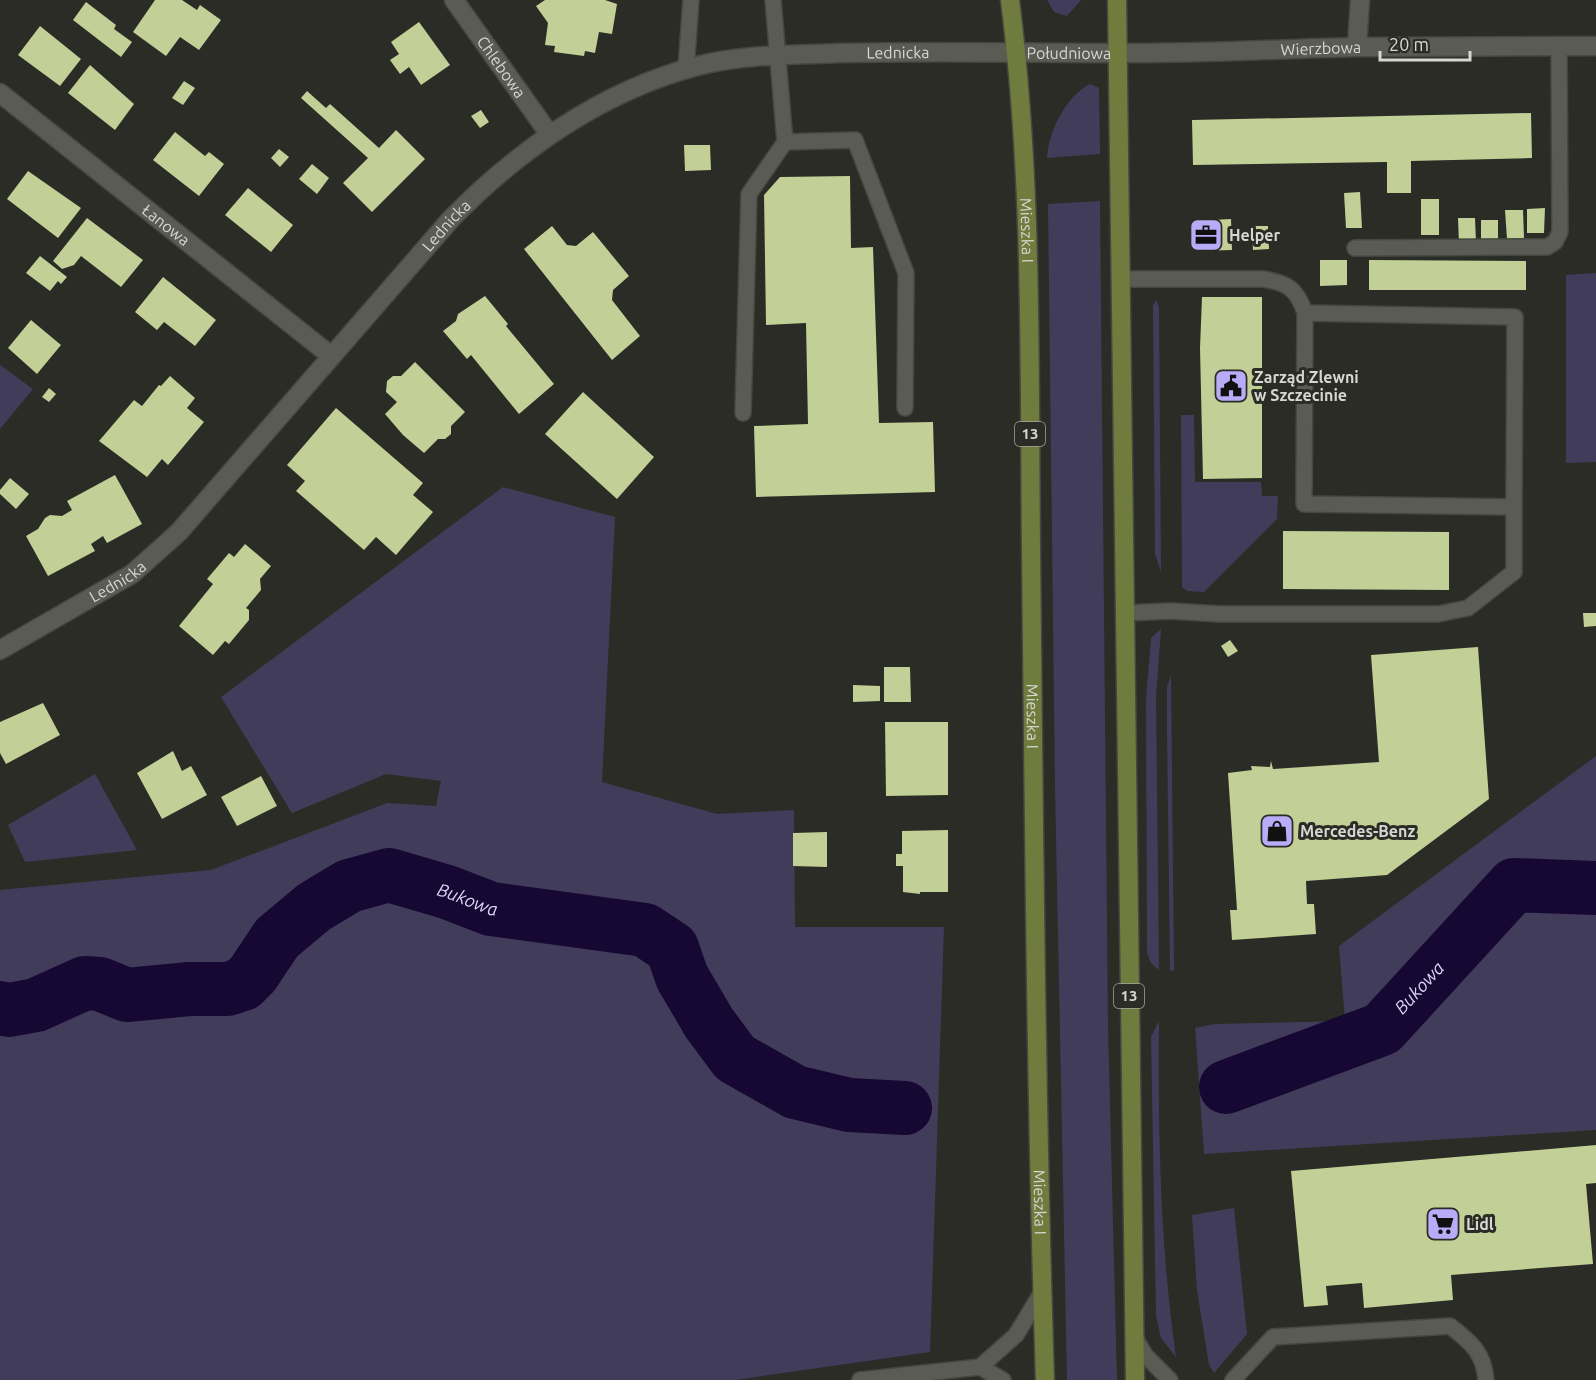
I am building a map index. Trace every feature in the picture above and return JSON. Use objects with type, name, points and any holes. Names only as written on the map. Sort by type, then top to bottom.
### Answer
[{"type":"main road","name":"Południowa","points":[[1010,0],[1017,51]]},
{"type":"main road","name":"Południowa","points":[[1117,0],[1118,54]]},
{"type":"main road","name":"Mieszka I","points":[[1017,51],[1026,208],[1045,1380]]},
{"type":"main road","name":"13","points":[[1118,54],[1135,1380]]},
{"type":"street","name":"Chlebowa","points":[[454,0],[550,135]]},
{"type":"street","points":[[1357,47],[1360,0]]},
{"type":"street","name":"Wierzbowa","points":[[1118,54],[1357,47],[1596,46]]},
{"type":"street","name":"Lednicka","points":[[0,650],[112,587],[155,555],[179,532],[330,355],[470,199],[550,135],[620,94],[686,69],[734,58],[777,55],[1017,51]]},
{"type":"street","name":"Południowa","points":[[1017,51],[1118,54]]},
{"type":"street","name":"Łanowa","points":[[0,93],[330,355]]},
{"type":"lane","points":[[686,69],[691,0]]},
{"type":"lane","points":[[744,413],[749,194],[785,142],[772,0]]},
{"type":"lane","points":[[1355,248],[1547,247],[1555,242],[1560,232],[1559,46]]},
{"type":"lane","points":[[785,142],[855,140],[906,273],[905,408]]},
{"type":"lane","points":[[1120,279],[1272,280],[1281,282],[1299,295],[1305,313],[1304,504],[1514,507]]},
{"type":"lane","points":[[1125,613],[1170,611],[1220,614],[1438,614],[1468,608],[1514,572],[1515,317],[1305,313]]},
{"type":"lane","points":[[860,1380],[980,1367],[1016,1335],[1042,1292]]},
{"type":"lane","points":[[1233,1380],[1273,1337],[1450,1326],[1474,1344],[1485,1366],[1486,1380]]},
{"type":"lane","points":[[1134,1336],[1145,1355],[1170,1380]]},
{"type":"lane","points":[[980,1367],[1003,1380]]},
{"type":"shaded area","points":[[1047,0],[1081,0],[1067,16],[1054,12]]},
{"type":"shaded area","points":[[1090,84],[1099,88],[1100,154],[1047,158],[1051,137],[1060,116],[1073,97]]},
{"type":"shaded area","points":[[1100,201],[1108,1027],[1117,1380],[1067,1380],[1055,786],[1048,204]]},
{"type":"shaded area","points":[[1596,273],[1596,462],[1566,463],[1566,275]]},
{"type":"shaded area","points":[[1156,300],[1159,307],[1161,572],[1155,554],[1153,305]]},
{"type":"shaded area","points":[[0,365],[33,389],[0,429]]},
{"type":"shaded area","points":[[1181,415],[1194,415],[1195,482],[1261,482],[1262,496],[1278,496],[1277,519],[1204,592],[1187,591],[1182,587]]},
{"type":"shaded area","points":[[503,487],[615,517],[602,782],[717,814],[794,810],[795,927],[944,927],[930,1352],[735,1380],[0,1380],[0,890],[211,870],[387,803],[436,806],[441,781],[386,774],[292,813],[221,697]]},
{"type":"shaded area","points":[[1161,629],[1156,698],[1159,970],[1151,963],[1147,953],[1146,699],[1151,638]]},
{"type":"shaded area","points":[[1171,675],[1174,970],[1170,971],[1167,687]]},
{"type":"shaded area","points":[[1596,756],[1596,1130],[1204,1154],[1195,1028],[1215,1024],[1345,1021],[1339,946]]},
{"type":"shaded area","points":[[95,774],[137,850],[25,862],[8,825]]},
{"type":"shaded area","points":[[1159,1021],[1163,1231],[1176,1357],[1161,1338],[1156,1316],[1151,1037]]},
{"type":"shaded area","points":[[1234,1208],[1247,1334],[1214,1373],[1209,1365],[1197,1290],[1192,1215]]},
{"type":"building","points":[[155,0],[182,0],[197,10],[200,5],[221,20],[199,50],[180,37],[166,56],[133,32]]},
{"type":"building","points":[[545,0],[605,0],[617,4],[612,34],[599,32],[595,53],[585,51],[584,56],[554,52],[555,46],[545,45],[548,23],[536,6]]},
{"type":"building","points":[[86,2],[116,25],[114,29],[132,42],[121,57],[73,20]]},
{"type":"building","points":[[419,22],[450,65],[421,85],[409,67],[400,74],[390,60],[399,54],[391,42]]},
{"type":"building","points":[[40,26],[81,59],[60,86],[18,55]]},
{"type":"building","points":[[90,65],[134,104],[115,130],[68,93]]},
{"type":"building","points":[[184,81],[195,88],[183,105],[172,98]]},
{"type":"building","points":[[307,91],[326,108],[330,104],[379,148],[396,130],[425,159],[372,212],[343,183],[368,158],[301,98]]},
{"type":"building","points":[[481,110],[489,122],[480,128],[471,116]]},
{"type":"building","points":[[1531,113],[1532,158],[1411,161],[1411,193],[1387,193],[1387,162],[1193,165],[1192,120]]},
{"type":"building","points":[[175,132],[205,156],[209,152],[224,164],[199,196],[153,160]]},
{"type":"building","points":[[684,145],[710,145],[711,170],[685,171]]},
{"type":"building","points":[[279,149],[289,157],[280,167],[271,158]]},
{"type":"building","points":[[312,164],[329,178],[317,194],[299,179]]},
{"type":"building","points":[[28,171],[81,208],[58,238],[7,199]]},
{"type":"building","points":[[850,176],[851,248],[873,247],[879,423],[933,422],[935,492],[756,497],[754,426],[808,424],[806,323],[766,325],[764,195],[780,177]]},
{"type":"building","points":[[248,188],[293,225],[271,252],[225,215]]},
{"type":"building","points":[[1360,192],[1362,228],[1346,228],[1344,193]]},
{"type":"building","points":[[1421,199],[1439,199],[1439,235],[1421,235]]},
{"type":"building","points":[[1545,208],[1544,233],[1527,233],[1527,209]]},
{"type":"building","points":[[1505,210],[1523,210],[1524,238],[1507,239]]},
{"type":"building","points":[[87,218],[143,260],[121,287],[81,256],[74,265],[62,269],[53,261]]},
{"type":"building","points":[[1458,218],[1475,218],[1476,243],[1459,244]]},
{"type":"building","points":[[1231,219],[1232,250],[1195,251],[1194,221]]},
{"type":"building","points":[[1481,220],[1498,220],[1498,243],[1481,244]]},
{"type":"building","points":[[552,226],[567,245],[576,246],[593,232],[629,276],[613,290],[612,300],[640,336],[612,360],[524,249]]},
{"type":"building","points":[[1252,226],[1268,226],[1269,249],[1253,250]]},
{"type":"building","points":[[40,256],[67,277],[61,284],[58,281],[50,291],[26,273]]},
{"type":"building","points":[[1320,260],[1347,260],[1347,285],[1320,286]]},
{"type":"building","points":[[1369,260],[1526,261],[1526,290],[1369,290]]},
{"type":"building","points":[[163,277],[216,320],[195,346],[164,322],[157,330],[135,312]]},
{"type":"building","points":[[485,296],[508,324],[506,326],[554,384],[519,414],[471,355],[467,359],[443,331],[456,321],[458,314]]},
{"type":"building","points":[[1202,297],[1262,297],[1262,478],[1203,479],[1200,348]]},
{"type":"building","points":[[31,320],[61,345],[37,374],[8,348]]},
{"type":"building","points":[[415,362],[465,412],[451,426],[451,434],[445,439],[438,439],[424,453],[403,435],[385,414],[397,402],[386,392],[387,381],[393,376],[401,376]]},
{"type":"building","points":[[170,376],[195,398],[187,408],[204,422],[168,465],[162,459],[147,477],[99,441],[134,400],[142,406],[159,385],[161,386]]},
{"type":"building","points":[[49,388],[56,394],[49,402],[42,397]]},
{"type":"building","points":[[583,392],[654,457],[617,499],[545,434]]},
{"type":"building","points":[[336,408],[423,483],[413,495],[433,512],[396,555],[376,537],[364,550],[296,491],[305,481],[287,465]]},
{"type":"building","points":[[115,475],[142,524],[107,543],[103,536],[91,544],[95,551],[48,576],[26,536],[38,529],[45,518],[50,515],[62,516],[72,510],[67,501]]},
{"type":"building","points":[[10,478],[29,494],[16,509],[0,494],[0,490]]},
{"type":"building","points":[[1283,531],[1449,532],[1449,590],[1283,589]]},
{"type":"building","points":[[245,544],[271,566],[260,579],[261,590],[246,608],[249,610],[249,620],[229,644],[225,641],[213,655],[179,626],[213,584],[207,579],[229,553],[234,557]]},
{"type":"building","points":[[1583,613],[1596,613],[1596,626],[1584,627]]},
{"type":"building","points":[[1230,640],[1238,651],[1228,657],[1221,646]]},
{"type":"building","points":[[1478,647],[1489,799],[1387,875],[1306,881],[1307,904],[1314,904],[1316,934],[1232,940],[1230,910],[1237,910],[1228,773],[1252,770],[1251,766],[1270,767],[1271,761],[1273,769],[1379,762],[1371,655]]},
{"type":"building","points":[[884,667],[910,667],[911,702],[884,702]]},
{"type":"building","points":[[853,685],[880,686],[880,701],[853,702]]},
{"type":"building","points":[[43,703],[60,735],[6,764],[0,753],[0,722]]},
{"type":"building","points":[[885,722],[948,722],[948,795],[886,796]]},
{"type":"building","points":[[173,751],[182,771],[191,766],[207,795],[162,819],[137,773]]},
{"type":"building","points":[[261,776],[277,806],[237,826],[221,797]]},
{"type":"building","points":[[948,830],[948,892],[920,892],[920,894],[903,892],[903,866],[896,866],[896,854],[902,854],[902,831]]},
{"type":"building","points":[[827,832],[827,867],[793,866],[793,833]]},
{"type":"building","name":"Lidl","points":[[1596,1145],[1596,1183],[1586,1184],[1593,1264],[1451,1275],[1453,1300],[1364,1308],[1362,1283],[1326,1286],[1328,1305],[1304,1307],[1291,1171]]},
{"type":"waterway","name":"Bukowa","points":[[0,1008],[9,1010],[36,1005],[85,983],[100,984],[127,995],[190,989],[228,989],[243,984],[253,974],[277,938],[314,907],[349,886],[389,875],[447,892],[491,909],[645,930],[672,948],[682,977],[709,1023],[735,1058],[795,1092],[849,1105],[905,1108]]},
{"type":"waterway","name":"Bukowa","points":[[1226,1087],[1382,1029],[1514,885],[1596,888]]},
{"type":"place","name":"Helper","points":[[1206,235]]},
{"type":"place","name":"Zarząd Zlewni w Szczecinie","points":[[1231,386]]},
{"type":"place","name":"Mercedes-Benz","points":[[1277,831]]},
{"type":"place","name":"Lidl","points":[[1443,1224]]}]
